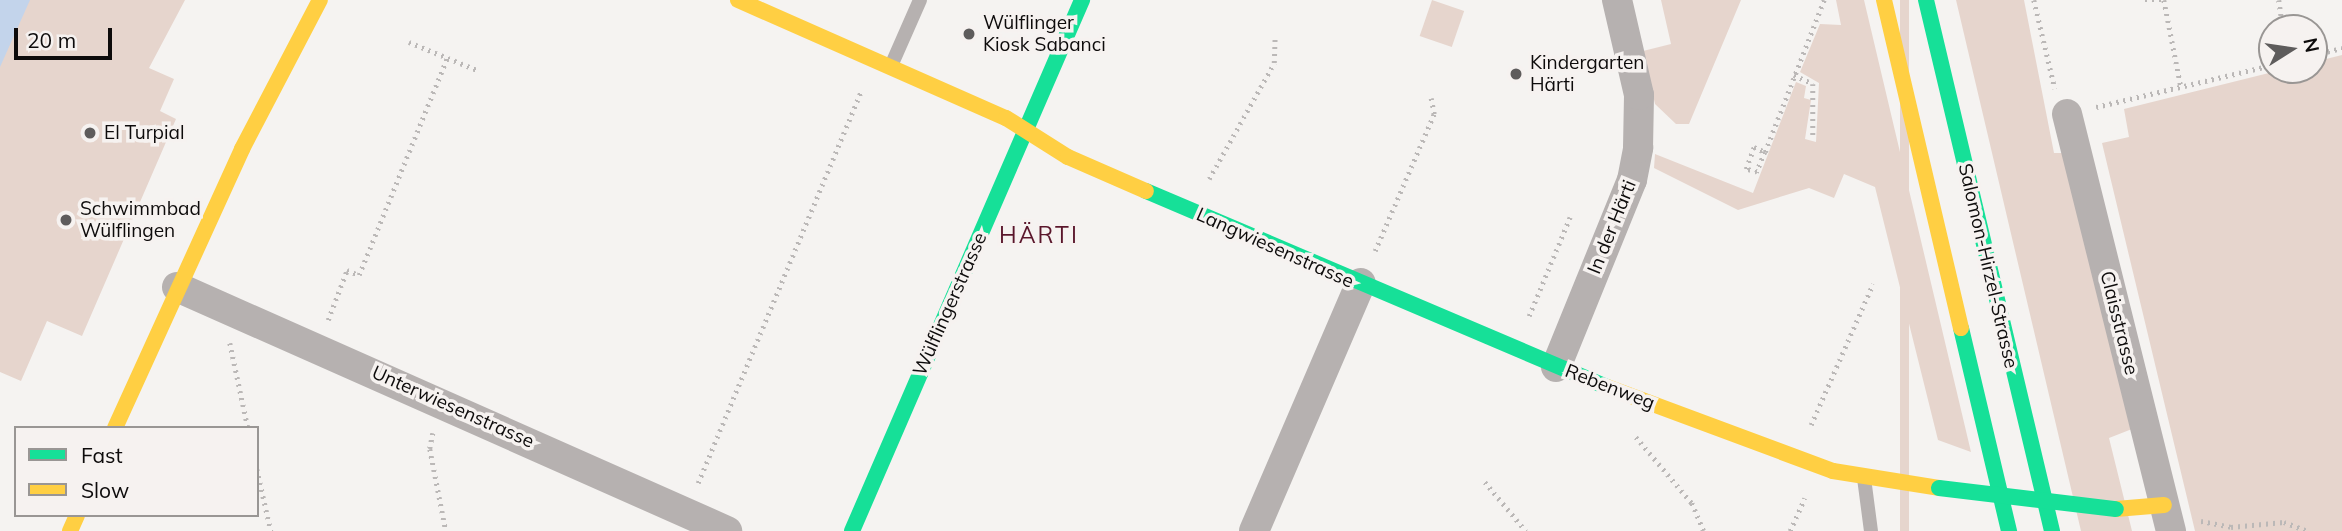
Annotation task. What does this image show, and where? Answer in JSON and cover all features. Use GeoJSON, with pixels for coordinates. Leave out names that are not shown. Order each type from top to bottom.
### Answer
{"type":"FeatureCollection","features":[{"type":"Feature","properties":{"kind":"street"},"geometry":{"type":"LineString","coordinates":[[116,426],[177,287],[320,0]]}},
{"type":"Feature","properties":{"kind":"street","name":"Langwiesenstrasse"},"geometry":{"type":"LineString","coordinates":[[737,0],[1025,130],[1068,157],[1361,284],[1254,531]]}},
{"type":"Feature","properties":{"kind":"street","name":"Wülflingerstrasse"},"geometry":{"type":"LineString","coordinates":[[852,531],[1082,0]]}},
{"type":"Feature","properties":{"kind":"street","name":"In der Härti"},"geometry":{"type":"LineString","coordinates":[[1556,367],[1632,180],[1638,148],[1639,95],[1617,0]]}},
{"type":"Feature","properties":{"kind":"street"},"geometry":{"type":"LineString","coordinates":[[1884,0],[2009,531]]}},
{"type":"Feature","properties":{"kind":"street","name":"Salomon-Hirzel-Strasse"},"geometry":{"type":"LineString","coordinates":[[1926,0],[2052,531]]}},
{"type":"Feature","properties":{"kind":"street","name":"Claisstrasse"},"geometry":{"type":"LineString","coordinates":[[2067,114],[2168,518]]}},
{"type":"Feature","properties":{"kind":"street","name":"Rebenweg"},"geometry":{"type":"LineString","coordinates":[[1361,284],[1556,367],[1797,457],[1863,477],[2168,518]]}},
{"type":"Feature","properties":{"kind":"street","name":"Unterwiesenstrasse"},"geometry":{"type":"LineString","coordinates":[[177,287],[443,402],[727,531]]}},
{"type":"Feature","properties":{"kind":"lane"},"geometry":{"type":"LineString","coordinates":[[890,69],[920,0]]}},
{"type":"Feature","properties":{"kind":"lane"},"geometry":{"type":"LineString","coordinates":[[1863,477],[1871,531]]}},
{"type":"Feature","properties":{"kind":"path"},"geometry":{"type":"LineString","coordinates":[[1765,152],[1754,147],[1746,169],[1757,173],[1824,0]]}},
{"type":"Feature","properties":{"kind":"path"},"geometry":{"type":"LineString","coordinates":[[2034,0],[2049,76]]}},
{"type":"Feature","properties":{"kind":"path"},"geometry":{"type":"LineString","coordinates":[[2146,0],[2164,0],[2181,87]]}},
{"type":"Feature","properties":{"kind":"path"},"geometry":{"type":"LineString","coordinates":[[1193,211],[1273,63],[1275,37]]}},
{"type":"Feature","properties":{"kind":"path"},"geometry":{"type":"LineString","coordinates":[[409,43],[477,71]]}},
{"type":"Feature","properties":{"kind":"path"},"geometry":{"type":"LineString","coordinates":[[317,348],[347,270],[359,275],[447,58]]}},
{"type":"Feature","properties":{"kind":"path"},"geometry":{"type":"LineString","coordinates":[[2121,102],[2258,68]]}},
{"type":"Feature","properties":{"kind":"path"},"geometry":{"type":"LineString","coordinates":[[1794,75],[1813,84],[1812,138]]}},
{"type":"Feature","properties":{"kind":"path"},"geometry":{"type":"LineString","coordinates":[[686,513],[863,85]]}},
{"type":"Feature","properties":{"kind":"path"},"geometry":{"type":"LineString","coordinates":[[1361,284],[1434,114],[1431,98]]}},
{"type":"Feature","properties":{"kind":"path"},"geometry":{"type":"LineString","coordinates":[[1515,349],[1570,218]]}},
{"type":"Feature","properties":{"kind":"path"},"geometry":{"type":"LineString","coordinates":[[1797,457],[1872,284]]}},
{"type":"Feature","properties":{"kind":"path"},"geometry":{"type":"LineString","coordinates":[[228,332],[248,426]]}},
{"type":"Feature","properties":{"kind":"path"},"geometry":{"type":"LineString","coordinates":[[443,402],[430,449],[446,531]]}},
{"type":"Feature","properties":{"kind":"path"},"geometry":{"type":"LineString","coordinates":[[1632,431],[1692,503],[1704,531]]}},
{"type":"Feature","properties":{"kind":"path"},"geometry":{"type":"LineString","coordinates":[[259,478],[271,531]]}},
{"type":"Feature","properties":{"kind":"path"},"geometry":{"type":"LineString","coordinates":[[1485,482],[1526,531]]}},
{"type":"Feature","properties":{"kind":"path"},"geometry":{"type":"LineString","coordinates":[[2168,518],[2231,527],[2284,522],[2307,531]]}},
{"type":"Feature","properties":{"kind":"shaded area","name":"Schwimmbad Wülflingen"},"geometry":{"type":"Polygon","coordinates":[[[0,0],[185,0],[149,68],[174,79],[160,111],[176,119],[82,336],[47,321],[21,381],[0,372],[0,0]]]}},
{"type":"Feature","properties":{"kind":"shaded area"},"geometry":{"type":"Polygon","coordinates":[[[1432,0],[1464,11],[1452,47],[1420,36],[1432,0]]]}},
{"type":"Feature","properties":{"kind":"shaded area"},"geometry":{"type":"Polygon","coordinates":[[[1661,0],[1741,0],[1689,124],[1676,124],[1655,104],[1643,51],[1671,44],[1661,0]]]}},
{"type":"Feature","properties":{"kind":"shaded area"},"geometry":{"type":"Polygon","coordinates":[[[1836,0],[1864,0],[1971,452],[1938,440],[1875,187],[1844,174],[1834,198],[1809,188],[1738,210],[1654,168],[1655,154],[1753,193],[1796,82],[1806,86],[1804,98],[1811,100],[1805,139],[1816,142],[1819,83],[1800,72],[1820,24],[1841,25],[1836,0]]]}},
{"type":"Feature","properties":{"kind":"shaded area"},"geometry":{"type":"Polygon","coordinates":[[[1900,0],[1909,0],[1909,531],[1900,531],[1900,0]]]}},
{"type":"Feature","properties":{"kind":"shaded area"},"geometry":{"type":"Polygon","coordinates":[[[1956,0],[2024,0],[2054,153],[2067,153],[2132,429],[2109,438],[2132,531],[2081,531],[1956,0]]]}},
{"type":"Feature","properties":{"kind":"shaded area"},"geometry":{"type":"Polygon","coordinates":[[[2342,55],[2342,531],[2195,531],[2102,143],[2129,137],[2124,109],[2258,76],[2258,84],[2328,84],[2328,58],[2342,55]]]}},
{"type":"Feature","properties":{"kind":"water"},"geometry":{"type":"Polygon","coordinates":[[[0,0],[30,0],[0,67],[0,0]]]}},
{"type":"Feature","properties":{"kind":"traffic: fast"},"geometry":{"type":"LineString","coordinates":[[852,531],[1082,0]]}},
{"type":"Feature","properties":{"kind":"traffic: fast"},"geometry":{"type":"LineString","coordinates":[[1926,0],[2052,531]]}},
{"type":"Feature","properties":{"kind":"traffic: fast"},"geometry":{"type":"LineString","coordinates":[[1146,191],[1607,387]]}},
{"type":"Feature","properties":{"kind":"traffic: fast"},"geometry":{"type":"LineString","coordinates":[[1961,328],[2009,531]]}},
{"type":"Feature","properties":{"kind":"traffic: fast"},"geometry":{"type":"LineString","coordinates":[[1939,488],[2116,509]]}},
{"type":"Feature","properties":{"kind":"traffic: slow"},"geometry":{"type":"LineString","coordinates":[[116,426],[242,149],[320,0]]}},
{"type":"Feature","properties":{"kind":"traffic: slow"},"geometry":{"type":"LineString","coordinates":[[738,0],[1006,118],[1068,157],[1146,191]]}},
{"type":"Feature","properties":{"kind":"traffic: slow"},"geometry":{"type":"LineString","coordinates":[[1884,0],[1961,328]]}},
{"type":"Feature","properties":{"kind":"traffic: slow"},"geometry":{"type":"LineString","coordinates":[[1607,387],[1833,471],[1939,488]]}},
{"type":"Feature","properties":{"kind":"traffic: slow"},"geometry":{"type":"LineString","coordinates":[[2116,509],[2164,505]]}},
{"type":"Feature","properties":{"kind":"traffic: slow"},"geometry":{"type":"LineString","coordinates":[[70,531],[76,517]]}},
{"type":"Feature","properties":{"kind":"place","name":"Wülflinger Kiosk Sabanci"},"geometry":{"type":"Point","coordinates":[969,34]}},
{"type":"Feature","properties":{"kind":"place","name":"Kindergarten Härti"},"geometry":{"type":"Point","coordinates":[1516,74]}},
{"type":"Feature","properties":{"kind":"place","name":"El Turpial"},"geometry":{"type":"Point","coordinates":[90,133]}},
{"type":"Feature","properties":{"kind":"place","name":"Schwimmbad Wülflingen"},"geometry":{"type":"Point","coordinates":[66,220]}},
{"type":"Feature","properties":{"kind":"district","name":"HÄRTI"},"geometry":{"type":"Point","coordinates":[1039,235]}}]}
